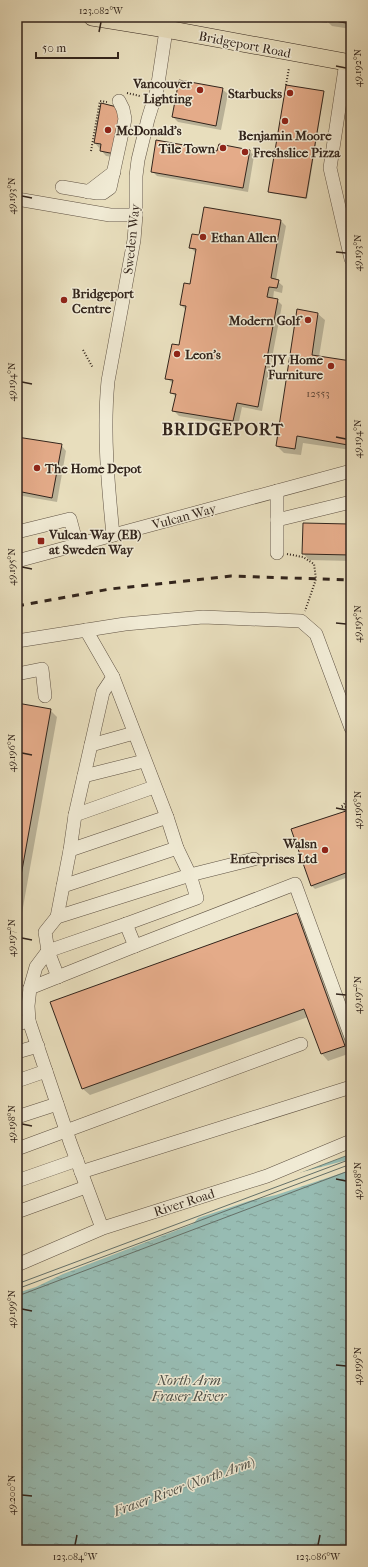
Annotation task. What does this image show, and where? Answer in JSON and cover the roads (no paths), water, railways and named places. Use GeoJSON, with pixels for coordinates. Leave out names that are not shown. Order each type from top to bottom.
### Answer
{"type":"FeatureCollection","features":[{"type":"Feature","properties":{"kind":"main road","name":"Bridgeport Road"},"geometry":{"type":"LineString","coordinates":[[92,17],[167,23],[349,63]]}},
{"type":"Feature","properties":{"kind":"street","name":"Sweden Way"},"geometry":{"type":"LineString","coordinates":[[113,535],[106,441],[106,403],[108,381],[134,240],[138,160],[158,84],[167,23]]}},
{"type":"Feature","properties":{"kind":"street"},"geometry":{"type":"LineString","coordinates":[[349,63],[330,168],[351,259]]}},
{"type":"Feature","properties":{"kind":"street"},"geometry":{"type":"LineString","coordinates":[[62,187],[97,193],[107,191],[112,185],[125,119],[123,109],[119,101]]}},
{"type":"Feature","properties":{"kind":"street"},"geometry":{"type":"LineString","coordinates":[[17,199],[110,215],[136,215]]}},
{"type":"Feature","properties":{"kind":"street","name":"Vulcan Way"},"geometry":{"type":"LineString","coordinates":[[17,561],[351,471]]}},
{"type":"Feature","properties":{"kind":"street"},"geometry":{"type":"LineString","coordinates":[[277,491],[277,553]]}},
{"type":"Feature","properties":{"kind":"street"},"geometry":{"type":"LineString","coordinates":[[277,520],[351,502]]}},
{"type":"Feature","properties":{"kind":"street"},"geometry":{"type":"LineString","coordinates":[[17,532],[70,519],[77,545]]}},
{"type":"Feature","properties":{"kind":"street"},"geometry":{"type":"LineString","coordinates":[[17,641],[125,624],[203,617],[301,621],[316,634],[351,728]]}},
{"type":"Feature","properties":{"kind":"street"},"geometry":{"type":"LineString","coordinates":[[86,630],[113,677],[144,761],[167,817],[177,848],[190,875],[204,920]]}},
{"type":"Feature","properties":{"kind":"street"},"geometry":{"type":"LineString","coordinates":[[17,674],[42,669],[45,696]]}},
{"type":"Feature","properties":{"kind":"street"},"geometry":{"type":"LineString","coordinates":[[58,977],[48,951],[44,932],[56,917],[70,850],[75,815],[103,692],[113,677]]}},
{"type":"Feature","properties":{"kind":"street"},"geometry":{"type":"LineString","coordinates":[[91,745],[134,733]]}},
{"type":"Feature","properties":{"kind":"street"},"geometry":{"type":"LineString","coordinates":[[84,776],[144,761]]}},
{"type":"Feature","properties":{"kind":"street"},"geometry":{"type":"LineString","coordinates":[[75,815],[154,786]]}},
{"type":"Feature","properties":{"kind":"street"},"geometry":{"type":"LineString","coordinates":[[70,850],[167,817]]}},
{"type":"Feature","properties":{"kind":"street"},"geometry":{"type":"LineString","coordinates":[[63,886],[177,848]]}},
{"type":"Feature","properties":{"kind":"street"},"geometry":{"type":"LineString","coordinates":[[56,917],[190,875],[254,859]]}},
{"type":"Feature","properties":{"kind":"street"},"geometry":{"type":"LineString","coordinates":[[30,988],[295,884],[351,1037]]}},
{"type":"Feature","properties":{"kind":"street"},"geometry":{"type":"LineString","coordinates":[[102,1228],[86,1187],[38,1046],[23,1023],[36,967],[48,951],[197,898]]}},
{"type":"Feature","properties":{"kind":"street"},"geometry":{"type":"LineString","coordinates":[[126,924],[135,946]]}},
{"type":"Feature","properties":{"kind":"street"},"geometry":{"type":"LineString","coordinates":[[17,1149],[301,1044]]}},
{"type":"Feature","properties":{"kind":"street"},"geometry":{"type":"LineString","coordinates":[[17,1052],[38,1046]]}},
{"type":"Feature","properties":{"kind":"street"},"geometry":{"type":"LineString","coordinates":[[17,1081],[46,1072]]}},
{"type":"Feature","properties":{"kind":"street"},"geometry":{"type":"LineString","coordinates":[[17,1181],[79,1166],[351,1087]]}},
{"type":"Feature","properties":{"kind":"street"},"geometry":{"type":"LineString","coordinates":[[17,1117],[57,1104]]}},
{"type":"Feature","properties":{"kind":"street","name":"River Road"},"geometry":{"type":"LineString","coordinates":[[17,1265],[102,1228],[267,1176],[351,1141]]}},
{"type":"Feature","properties":{"kind":"street"},"geometry":{"type":"LineString","coordinates":[[17,1212],[86,1187]]}},
{"type":"Feature","properties":{"kind":"water","name":"North Arm Fraser River"},"geometry":{"type":"Polygon","coordinates":[[[351,1154],[351,1550],[17,1550],[17,1281],[351,1154]]]}},
{"type":"Feature","properties":{"kind":"railway"},"geometry":{"type":"LineString","coordinates":[[17,606],[110,589],[231,576],[351,580]]}},
{"type":"Feature","properties":{"kind":"place","name":"Vancouver Lighting"},"geometry":{"type":"Point","coordinates":[200,90]}},
{"type":"Feature","properties":{"kind":"place","name":"Starbucks"},"geometry":{"type":"Point","coordinates":[290,93]}},
{"type":"Feature","properties":{"kind":"place","name":"Benjamin Moore"},"geometry":{"type":"Point","coordinates":[285,121]}},
{"type":"Feature","properties":{"kind":"place","name":"McDonald's"},"geometry":{"type":"Point","coordinates":[108,130]}},
{"type":"Feature","properties":{"kind":"place","name":"Tile Town"},"geometry":{"type":"Point","coordinates":[223,148]}},
{"type":"Feature","properties":{"kind":"place","name":"Freshslice Pizza"},"geometry":{"type":"Point","coordinates":[245,152]}},
{"type":"Feature","properties":{"kind":"place","name":"Ethan Allen"},"geometry":{"type":"Point","coordinates":[203,237]}},
{"type":"Feature","properties":{"kind":"place","name":"Bridgeport Centre"},"geometry":{"type":"Point","coordinates":[64,300]}},
{"type":"Feature","properties":{"kind":"place","name":"Modern Golf"},"geometry":{"type":"Point","coordinates":[308,320]}},
{"type":"Feature","properties":{"kind":"place","name":"Leon's"},"geometry":{"type":"Point","coordinates":[177,354]}},
{"type":"Feature","properties":{"kind":"place","name":"TJY Home Furniture"},"geometry":{"type":"Point","coordinates":[331,366]}},
{"type":"Feature","properties":{"kind":"place","name":"The Home Depot"},"geometry":{"type":"Point","coordinates":[37,468]}},
{"type":"Feature","properties":{"kind":"place","name":"Vulcan Way (EB) at Sweden Way"},"geometry":{"type":"Point","coordinates":[41,541]}},
{"type":"Feature","properties":{"kind":"place","name":"Walsn Enterprises Ltd"},"geometry":{"type":"Point","coordinates":[325,850]}},
{"type":"Feature","properties":{"kind":"district","name":"BRIDGEPORT"},"geometry":{"type":"Point","coordinates":[223,429]}},
{"type":"Feature","properties":{"kind":"water label","name":"Fraser River (North Arm)"},"geometry":{"type":"Point","coordinates":[184,1486]}}]}
